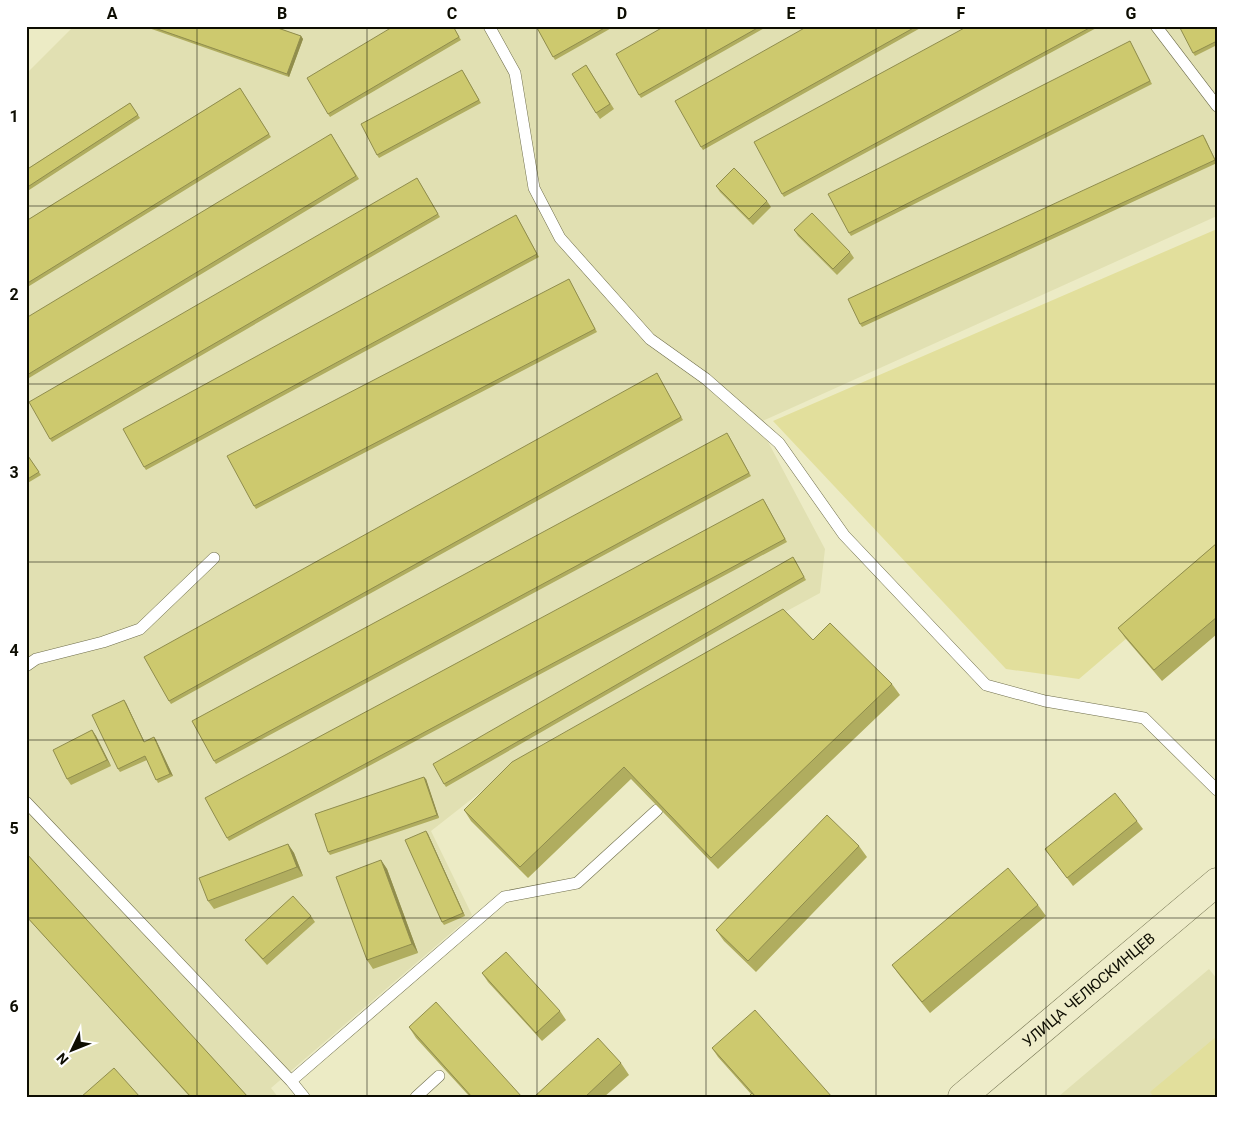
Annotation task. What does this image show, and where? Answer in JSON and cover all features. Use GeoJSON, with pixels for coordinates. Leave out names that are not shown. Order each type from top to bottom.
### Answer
{"type":"FeatureCollection","features":[{"type":"Feature","properties":{"kind":"street","name":"УЛИЦА ЧЕЛЮСКИНЦЕВ"},"geometry":{"type":"LineString","coordinates":[[962,1097],[1217,882]]}},
{"type":"Feature","properties":{"kind":"lane"},"geometry":{"type":"LineString","coordinates":[[489,26],[515,73],[534,188],[560,238],[650,339],[706,380],[779,443],[844,535],[986,684],[1045,701],[1144,718],[1217,790]]}},
{"type":"Feature","properties":{"kind":"lane"},"geometry":{"type":"LineString","coordinates":[[1156,26],[1217,106]]}},
{"type":"Feature","properties":{"kind":"lane"},"geometry":{"type":"LineString","coordinates":[[26,666],[36,659],[102,642],[140,629],[214,558]]}},
{"type":"Feature","properties":{"kind":"lane"},"geometry":{"type":"LineString","coordinates":[[26,802],[291,1081],[304,1097]]}},
{"type":"Feature","properties":{"kind":"lane"},"geometry":{"type":"LineString","coordinates":[[291,1081],[504,897],[577,883],[657,810]]}},
{"type":"Feature","properties":{"kind":"lane"},"geometry":{"type":"LineString","coordinates":[[416,1097],[439,1076]]}},
{"type":"Feature","properties":{"kind":"shaded area"},"geometry":{"type":"Polygon","coordinates":[[[74,26],[1217,26],[1217,216],[758,423],[825,549],[820,593],[542,744],[431,831],[472,915],[271,1088],[278,1097],[26,1097],[26,74],[74,26]]]}},
{"type":"Feature","properties":{"kind":"shaded area"},"geometry":{"type":"Polygon","coordinates":[[[1217,229],[1217,561],[1079,679],[1006,669],[773,421],[1217,229]]]}},
{"type":"Feature","properties":{"kind":"shaded area"},"geometry":{"type":"Polygon","coordinates":[[[1209,969],[1217,979],[1217,1097],[1058,1097],[1209,969]]]}},
{"type":"Feature","properties":{"kind":"shaded area"},"geometry":{"type":"Polygon","coordinates":[[[1217,1036],[1217,1097],[1154,1097],[1150,1092],[1217,1036]]]}},
{"type":"Feature","properties":{"kind":"building"},"geometry":{"type":"Polygon","coordinates":[[[149,26],[272,26],[301,36],[287,74],[149,26]]]}},
{"type":"Feature","properties":{"kind":"building"},"geometry":{"type":"Polygon","coordinates":[[[394,26],[453,26],[459,37],[328,114],[307,78],[394,26]]]}},
{"type":"Feature","properties":{"kind":"building"},"geometry":{"type":"Polygon","coordinates":[[[536,26],[608,26],[553,57],[536,26]]]}},
{"type":"Feature","properties":{"kind":"building"},"geometry":{"type":"Polygon","coordinates":[[[665,26],[761,26],[639,95],[616,54],[665,26]]]}},
{"type":"Feature","properties":{"kind":"building"},"geometry":{"type":"Polygon","coordinates":[[[808,26],[917,26],[701,147],[675,101],[808,26]]]}},
{"type":"Feature","properties":{"kind":"building"},"geometry":{"type":"Polygon","coordinates":[[[968,26],[1093,26],[782,194],[754,142],[968,26]]]}},
{"type":"Feature","properties":{"kind":"building"},"geometry":{"type":"Polygon","coordinates":[[[1179,26],[1217,26],[1217,41],[1193,53],[1179,26]]]}},
{"type":"Feature","properties":{"kind":"building"},"geometry":{"type":"Polygon","coordinates":[[[1130,41],[1150,81],[849,233],[828,194],[1130,41]]]}},
{"type":"Feature","properties":{"kind":"building"},"geometry":{"type":"Polygon","coordinates":[[[586,65],[610,104],[596,113],[572,74],[586,65]]]}},
{"type":"Feature","properties":{"kind":"building"},"geometry":{"type":"Polygon","coordinates":[[[462,70],[479,100],[377,155],[361,124],[462,70]]]}},
{"type":"Feature","properties":{"kind":"building"},"geometry":{"type":"Polygon","coordinates":[[[240,88],[269,134],[26,284],[26,221],[240,88]]]}},
{"type":"Feature","properties":{"kind":"building"},"geometry":{"type":"Polygon","coordinates":[[[130,103],[138,115],[26,188],[26,170],[130,103]]]}},
{"type":"Feature","properties":{"kind":"building"},"geometry":{"type":"Polygon","coordinates":[[[331,134],[356,176],[27,375],[26,318],[331,134]]]}},
{"type":"Feature","properties":{"kind":"building"},"geometry":{"type":"Polygon","coordinates":[[[1203,135],[1215,160],[860,324],[848,299],[1203,135]]]}},
{"type":"Feature","properties":{"kind":"building"},"geometry":{"type":"Polygon","coordinates":[[[734,168],[767,201],[749,219],[716,186],[734,168]]]}},
{"type":"Feature","properties":{"kind":"building"},"geometry":{"type":"Polygon","coordinates":[[[417,178],[438,214],[50,439],[29,402],[417,178]]]}},
{"type":"Feature","properties":{"kind":"building"},"geometry":{"type":"Polygon","coordinates":[[[812,213],[850,252],[833,269],[794,230],[812,213]]]}},
{"type":"Feature","properties":{"kind":"building"},"geometry":{"type":"Polygon","coordinates":[[[516,215],[537,254],[144,467],[123,429],[516,215]]]}},
{"type":"Feature","properties":{"kind":"building"},"geometry":{"type":"Polygon","coordinates":[[[569,279],[595,329],[254,506],[227,456],[569,279]]]}},
{"type":"Feature","properties":{"kind":"building"},"geometry":{"type":"Polygon","coordinates":[[[657,373],[681,417],[169,701],[144,657],[657,373]]]}},
{"type":"Feature","properties":{"kind":"building"},"geometry":{"type":"Polygon","coordinates":[[[727,433],[749,473],[214,761],[192,721],[727,433]]]}},
{"type":"Feature","properties":{"kind":"building"},"geometry":{"type":"Polygon","coordinates":[[[26,453],[39,472],[26,480],[26,453]]]}},
{"type":"Feature","properties":{"kind":"building"},"geometry":{"type":"Polygon","coordinates":[[[763,499],[785,539],[227,838],[205,798],[763,499]]]}},
{"type":"Feature","properties":{"kind":"building"},"geometry":{"type":"Polygon","coordinates":[[[1217,543],[1217,617],[1154,670],[1118,628],[1217,543]]]}},
{"type":"Feature","properties":{"kind":"building"},"geometry":{"type":"Polygon","coordinates":[[[793,557],[804,577],[444,784],[433,764],[793,557]]]}},
{"type":"Feature","properties":{"kind":"building"},"geometry":{"type":"Polygon","coordinates":[[[783,609],[813,640],[830,623],[892,684],[711,858],[624,767],[520,867],[464,810],[512,762],[783,609]]]}},
{"type":"Feature","properties":{"kind":"building"},"geometry":{"type":"Polygon","coordinates":[[[124,700],[144,742],[154,737],[170,774],[156,780],[145,756],[118,769],[92,715],[124,700]]]}},
{"type":"Feature","properties":{"kind":"building"},"geometry":{"type":"Polygon","coordinates":[[[92,730],[107,760],[67,779],[53,750],[92,730]]]}},
{"type":"Feature","properties":{"kind":"building"},"geometry":{"type":"Polygon","coordinates":[[[424,777],[437,815],[328,852],[315,814],[424,777]]]}},
{"type":"Feature","properties":{"kind":"building"},"geometry":{"type":"Polygon","coordinates":[[[1115,793],[1137,821],[1067,878],[1045,849],[1115,793]]]}},
{"type":"Feature","properties":{"kind":"building"},"geometry":{"type":"Polygon","coordinates":[[[827,815],[859,846],[748,961],[716,930],[827,815]]]}},
{"type":"Feature","properties":{"kind":"building"},"geometry":{"type":"Polygon","coordinates":[[[426,831],[463,913],[442,922],[405,840],[426,831]]]}},
{"type":"Feature","properties":{"kind":"building"},"geometry":{"type":"Polygon","coordinates":[[[288,844],[297,867],[208,901],[199,878],[288,844]]]}},
{"type":"Feature","properties":{"kind":"building"},"geometry":{"type":"Polygon","coordinates":[[[26,853],[248,1097],[191,1097],[26,916],[26,853]]]}},
{"type":"Feature","properties":{"kind":"building"},"geometry":{"type":"Polygon","coordinates":[[[381,860],[412,944],[367,960],[336,877],[381,860]]]}},
{"type":"Feature","properties":{"kind":"building"},"geometry":{"type":"Polygon","coordinates":[[[1008,868],[1038,905],[922,1002],[892,965],[1008,868]]]}},
{"type":"Feature","properties":{"kind":"building"},"geometry":{"type":"Polygon","coordinates":[[[293,896],[311,916],[263,959],[245,940],[293,896]]]}},
{"type":"Feature","properties":{"kind":"building"},"geometry":{"type":"Polygon","coordinates":[[[506,952],[560,1011],[536,1033],[482,973],[506,952]]]}},
{"type":"Feature","properties":{"kind":"building"},"geometry":{"type":"Polygon","coordinates":[[[436,1002],[522,1097],[472,1097],[409,1027],[436,1002]]]}},
{"type":"Feature","properties":{"kind":"building"},"geometry":{"type":"Polygon","coordinates":[[[755,1010],[832,1097],[756,1097],[712,1048],[755,1010]]]}},
{"type":"Feature","properties":{"kind":"building"},"geometry":{"type":"Polygon","coordinates":[[[598,1038],[621,1063],[585,1097],[534,1097],[598,1038]]]}},
{"type":"Feature","properties":{"kind":"building"},"geometry":{"type":"Polygon","coordinates":[[[114,1068],[140,1097],[81,1097],[114,1068]]]}},
{"type":"Feature","properties":{"kind":"building"},"geometry":{"type":"Polygon","coordinates":[[[752,1093],[756,1097],[748,1097],[752,1093]]]}}]}
